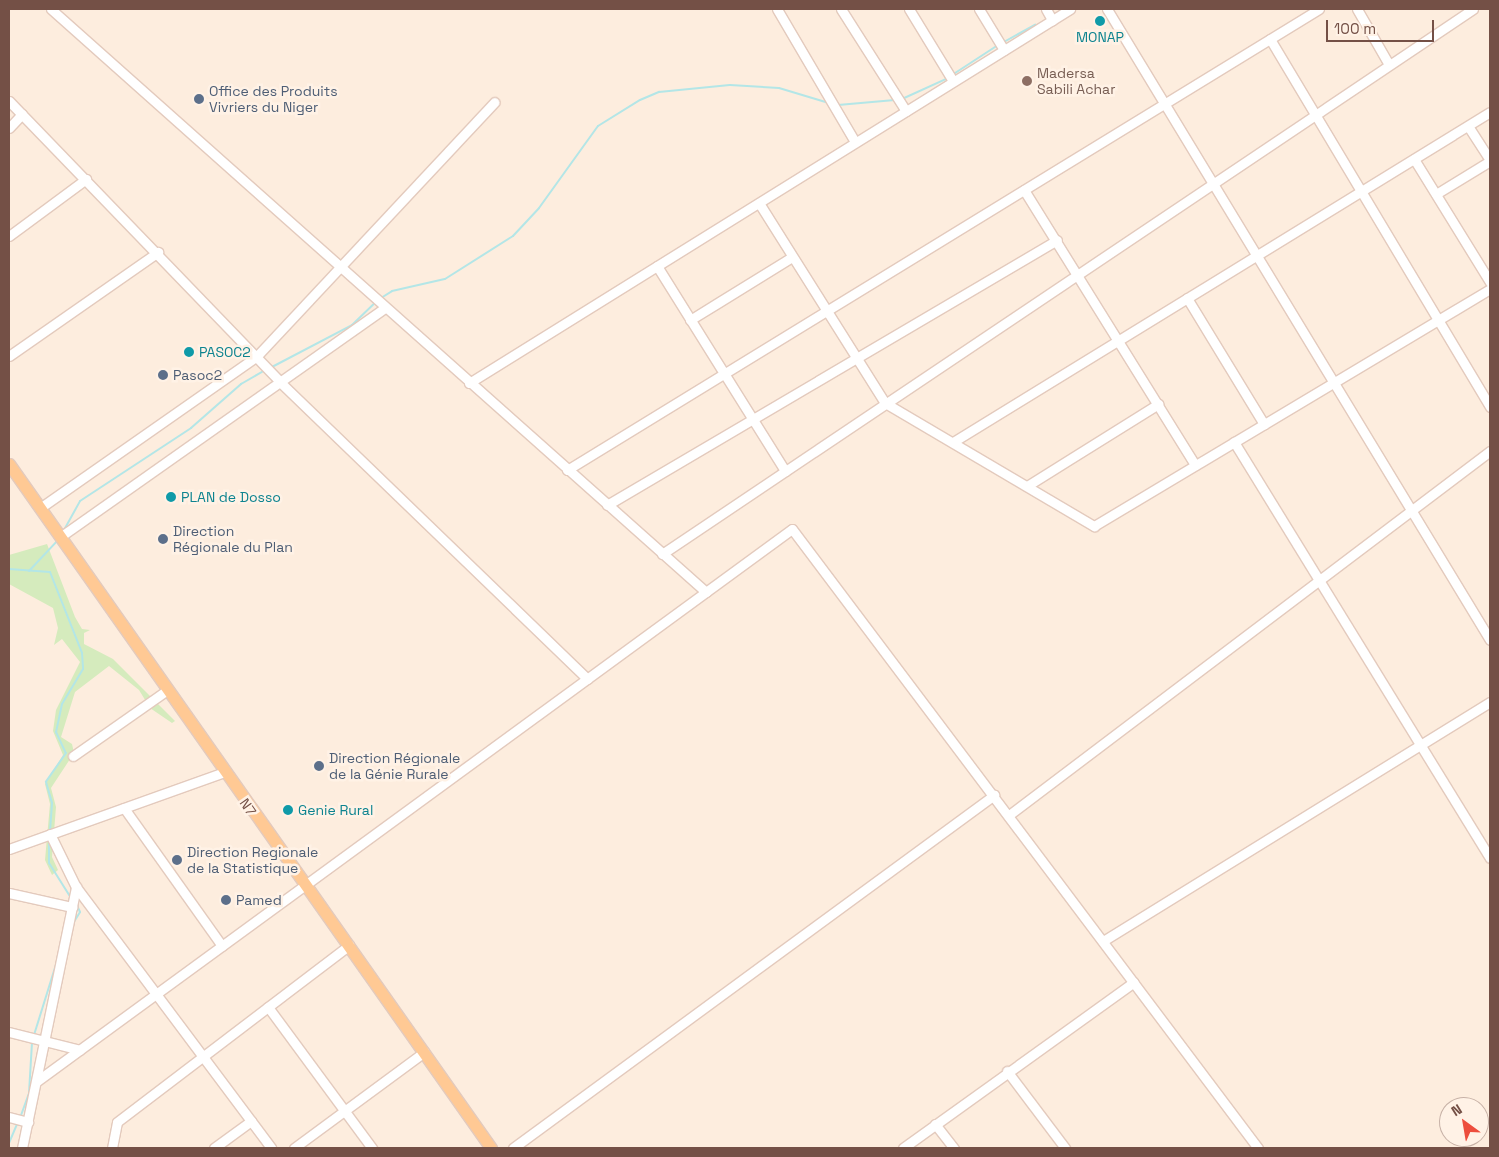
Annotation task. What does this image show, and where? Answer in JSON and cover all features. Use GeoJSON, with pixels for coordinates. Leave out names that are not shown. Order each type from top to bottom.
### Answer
{"type":"FeatureCollection","features":[{"type":"Feature","properties":{"kind":"main road","name":"N7"},"geometry":{"type":"LineString","coordinates":[[9,464],[166,692],[303,884],[350,945],[491,1148]]}},
{"type":"Feature","properties":{"kind":"street"},"geometry":{"type":"LineString","coordinates":[[51,9],[706,592]]}},
{"type":"Feature","properties":{"kind":"street"},"geometry":{"type":"LineString","coordinates":[[777,9],[855,142]]}},
{"type":"Feature","properties":{"kind":"street"},"geometry":{"type":"LineString","coordinates":[[841,9],[906,111]]}},
{"type":"Feature","properties":{"kind":"street"},"geometry":{"type":"LineString","coordinates":[[909,9],[953,81]]}},
{"type":"Feature","properties":{"kind":"street"},"geometry":{"type":"LineString","coordinates":[[979,9],[1004,50]]}},
{"type":"Feature","properties":{"kind":"street"},"geometry":{"type":"LineString","coordinates":[[1046,9],[1052,20]]}},
{"type":"Feature","properties":{"kind":"street"},"geometry":{"type":"LineString","coordinates":[[469,383],[1070,9]]}},
{"type":"Feature","properties":{"kind":"street"},"geometry":{"type":"LineString","coordinates":[[1108,9],[1490,640]]}},
{"type":"Feature","properties":{"kind":"street"},"geometry":{"type":"LineString","coordinates":[[567,470],[1319,9]]}},
{"type":"Feature","properties":{"kind":"street"},"geometry":{"type":"LineString","coordinates":[[1357,9],[1388,63]]}},
{"type":"Feature","properties":{"kind":"street"},"geometry":{"type":"LineString","coordinates":[[662,554],[1314,112],[1473,9]]}},
{"type":"Feature","properties":{"kind":"street"},"geometry":{"type":"LineString","coordinates":[[1270,39],[1490,407]]}},
{"type":"Feature","properties":{"kind":"street"},"geometry":{"type":"LineString","coordinates":[[9,101],[158,252],[280,383],[586,679]]}},
{"type":"Feature","properties":{"kind":"street"},"geometry":{"type":"LineString","coordinates":[[40,508],[256,356],[341,269],[495,102]]}},
{"type":"Feature","properties":{"kind":"street"},"geometry":{"type":"LineString","coordinates":[[952,442],[1490,112]]}},
{"type":"Feature","properties":{"kind":"street"},"geometry":{"type":"LineString","coordinates":[[9,128],[22,114]]}},
{"type":"Feature","properties":{"kind":"street"},"geometry":{"type":"LineString","coordinates":[[1436,194],[1490,160],[1468,126]]}},
{"type":"Feature","properties":{"kind":"street"},"geometry":{"type":"LineString","coordinates":[[1414,159],[1490,282]]}},
{"type":"Feature","properties":{"kind":"street"},"geometry":{"type":"LineString","coordinates":[[9,236],[86,179]]}},
{"type":"Feature","properties":{"kind":"street"},"geometry":{"type":"LineString","coordinates":[[1024,190],[1077,272],[1195,465]]}},
{"type":"Feature","properties":{"kind":"street"},"geometry":{"type":"LineString","coordinates":[[759,202],[885,402],[1094,526],[1490,289]]}},
{"type":"Feature","properties":{"kind":"street"},"geometry":{"type":"LineString","coordinates":[[607,505],[1057,240]]}},
{"type":"Feature","properties":{"kind":"street"},"geometry":{"type":"LineString","coordinates":[[9,356],[158,252]]}},
{"type":"Feature","properties":{"kind":"street"},"geometry":{"type":"LineString","coordinates":[[690,320],[792,257]]}},
{"type":"Feature","properties":{"kind":"street"},"geometry":{"type":"LineString","coordinates":[[657,266],[785,471]]}},
{"type":"Feature","properties":{"kind":"street"},"geometry":{"type":"LineString","coordinates":[[1187,298],[1264,424]]}},
{"type":"Feature","properties":{"kind":"street"},"geometry":{"type":"LineString","coordinates":[[60,538],[385,308]]}},
{"type":"Feature","properties":{"kind":"street"},"geometry":{"type":"LineString","coordinates":[[1027,486],[1158,404]]}},
{"type":"Feature","properties":{"kind":"street"},"geometry":{"type":"LineString","coordinates":[[1234,442],[1490,858]]}},
{"type":"Feature","properties":{"kind":"street"},"geometry":{"type":"LineString","coordinates":[[1009,815],[1490,451]]}},
{"type":"Feature","properties":{"kind":"street"},"geometry":{"type":"LineString","coordinates":[[38,1081],[303,884],[792,529],[1258,1148]]}},
{"type":"Feature","properties":{"kind":"street"},"geometry":{"type":"LineString","coordinates":[[73,756],[166,692]]}},
{"type":"Feature","properties":{"kind":"street"},"geometry":{"type":"LineString","coordinates":[[1103,941],[1490,702]]}},
{"type":"Feature","properties":{"kind":"street"},"geometry":{"type":"LineString","coordinates":[[9,849],[224,772]]}},
{"type":"Feature","properties":{"kind":"street"},"geometry":{"type":"LineString","coordinates":[[513,1148],[994,795]]}},
{"type":"Feature","properties":{"kind":"street"},"geometry":{"type":"LineString","coordinates":[[124,808],[222,946]]}},
{"type":"Feature","properties":{"kind":"street"},"geometry":{"type":"LineString","coordinates":[[50,834],[76,887],[271,1148]]}},
{"type":"Feature","properties":{"kind":"street"},"geometry":{"type":"LineString","coordinates":[[22,1148],[38,1081],[76,887]]}},
{"type":"Feature","properties":{"kind":"street"},"geometry":{"type":"LineString","coordinates":[[9,892],[72,907]]}},
{"type":"Feature","properties":{"kind":"street"},"geometry":{"type":"LineString","coordinates":[[112,1148],[117,1122],[350,945]]}},
{"type":"Feature","properties":{"kind":"street"},"geometry":{"type":"LineString","coordinates":[[903,1148],[1007,1071],[1134,982]]}},
{"type":"Feature","properties":{"kind":"street"},"geometry":{"type":"LineString","coordinates":[[268,1007],[372,1148]]}},
{"type":"Feature","properties":{"kind":"street"},"geometry":{"type":"LineString","coordinates":[[9,1032],[80,1050]]}},
{"type":"Feature","properties":{"kind":"street"},"geometry":{"type":"LineString","coordinates":[[294,1148],[424,1052]]}},
{"type":"Feature","properties":{"kind":"street"},"geometry":{"type":"LineString","coordinates":[[1007,1071],[1065,1148]]}},
{"type":"Feature","properties":{"kind":"street"},"geometry":{"type":"LineString","coordinates":[[9,1117],[28,1122]]}},
{"type":"Feature","properties":{"kind":"street"},"geometry":{"type":"LineString","coordinates":[[214,1148],[251,1121]]}},
{"type":"Feature","properties":{"kind":"street"},"geometry":{"type":"LineString","coordinates":[[935,1124],[954,1148]]}},
{"type":"Feature","properties":{"kind":"green space"},"geometry":{"type":"Polygon","coordinates":[[[47,544],[75,617],[82,629],[90,630],[84,633],[84,644],[113,659],[175,721],[172,723],[150,708],[139,690],[109,666],[75,692],[61,737],[72,744],[74,753],[51,788],[56,807],[52,857],[58,870],[52,875],[45,860],[50,804],[45,784],[63,755],[53,731],[56,710],[80,662],[62,639],[54,645],[58,628],[53,608],[9,584],[9,555],[47,544]]]}},
{"type":"Feature","properties":{"kind":"waterway"},"geometry":{"type":"LineString","coordinates":[[1002,43],[1035,25]]}},
{"type":"Feature","properties":{"kind":"waterway"},"geometry":{"type":"LineString","coordinates":[[952,75],[998,45]]}},
{"type":"Feature","properties":{"kind":"waterway"},"geometry":{"type":"LineString","coordinates":[[902,99],[948,78]]}},
{"type":"Feature","properties":{"kind":"waterway"},"geometry":{"type":"LineString","coordinates":[[381,298],[392,291],[445,279],[513,236],[539,208],[598,126],[640,100],[659,92],[730,85],[779,88],[829,103]]}},
{"type":"Feature","properties":{"kind":"waterway"},"geometry":{"type":"LineString","coordinates":[[838,105],[895,100]]}},
{"type":"Feature","properties":{"kind":"waterway"},"geometry":{"type":"LineString","coordinates":[[270,368],[352,325],[375,303]]}},
{"type":"Feature","properties":{"kind":"waterway"},"geometry":{"type":"LineString","coordinates":[[64,530],[80,501],[191,428],[241,384],[265,370]]}},
{"type":"Feature","properties":{"kind":"waterway"},"geometry":{"type":"LineString","coordinates":[[29,571],[58,540]]}},
{"type":"Feature","properties":{"kind":"waterway"},"geometry":{"type":"LineString","coordinates":[[9,569],[50,572],[82,653],[83,669],[62,704],[56,732],[66,753],[46,782],[52,803],[50,830]]}},
{"type":"Feature","properties":{"kind":"waterway"},"geometry":{"type":"LineString","coordinates":[[49,840],[49,863],[71,898]]}},
{"type":"Feature","properties":{"kind":"waterway"},"geometry":{"type":"LineString","coordinates":[[72,925],[80,912],[76,903]]}},
{"type":"Feature","properties":{"kind":"waterway"},"geometry":{"type":"LineString","coordinates":[[34,1035],[57,961]]}},
{"type":"Feature","properties":{"kind":"waterway"},"geometry":{"type":"LineString","coordinates":[[20,1118],[29,1093],[32,1042]]}},
{"type":"Feature","properties":{"kind":"waterway"},"geometry":{"type":"LineString","coordinates":[[9,1143],[18,1122]]}},
{"type":"Feature","properties":{"kind":"place","name":"MONAP"},"geometry":{"type":"Point","coordinates":[1100,21]}},
{"type":"Feature","properties":{"kind":"place","name":"Madersa Sabili Achar"},"geometry":{"type":"Point","coordinates":[1027,81]}},
{"type":"Feature","properties":{"kind":"place","name":"Office des Produits Vivriers du Niger"},"geometry":{"type":"Point","coordinates":[199,99]}},
{"type":"Feature","properties":{"kind":"place","name":"PASOC2"},"geometry":{"type":"Point","coordinates":[189,352]}},
{"type":"Feature","properties":{"kind":"place","name":"Pasoc2"},"geometry":{"type":"Point","coordinates":[163,375]}},
{"type":"Feature","properties":{"kind":"place","name":"PLAN de Dosso"},"geometry":{"type":"Point","coordinates":[171,497]}},
{"type":"Feature","properties":{"kind":"place","name":"Direction Régionale du Plan"},"geometry":{"type":"Point","coordinates":[163,539]}},
{"type":"Feature","properties":{"kind":"place","name":"Direction Régionale de la Génie Rurale"},"geometry":{"type":"Point","coordinates":[319,766]}},
{"type":"Feature","properties":{"kind":"place","name":"Genie Rural"},"geometry":{"type":"Point","coordinates":[288,810]}},
{"type":"Feature","properties":{"kind":"place","name":"Direction Regionale de la Statistique"},"geometry":{"type":"Point","coordinates":[177,860]}},
{"type":"Feature","properties":{"kind":"place","name":"Pamed"},"geometry":{"type":"Point","coordinates":[226,900]}}]}
